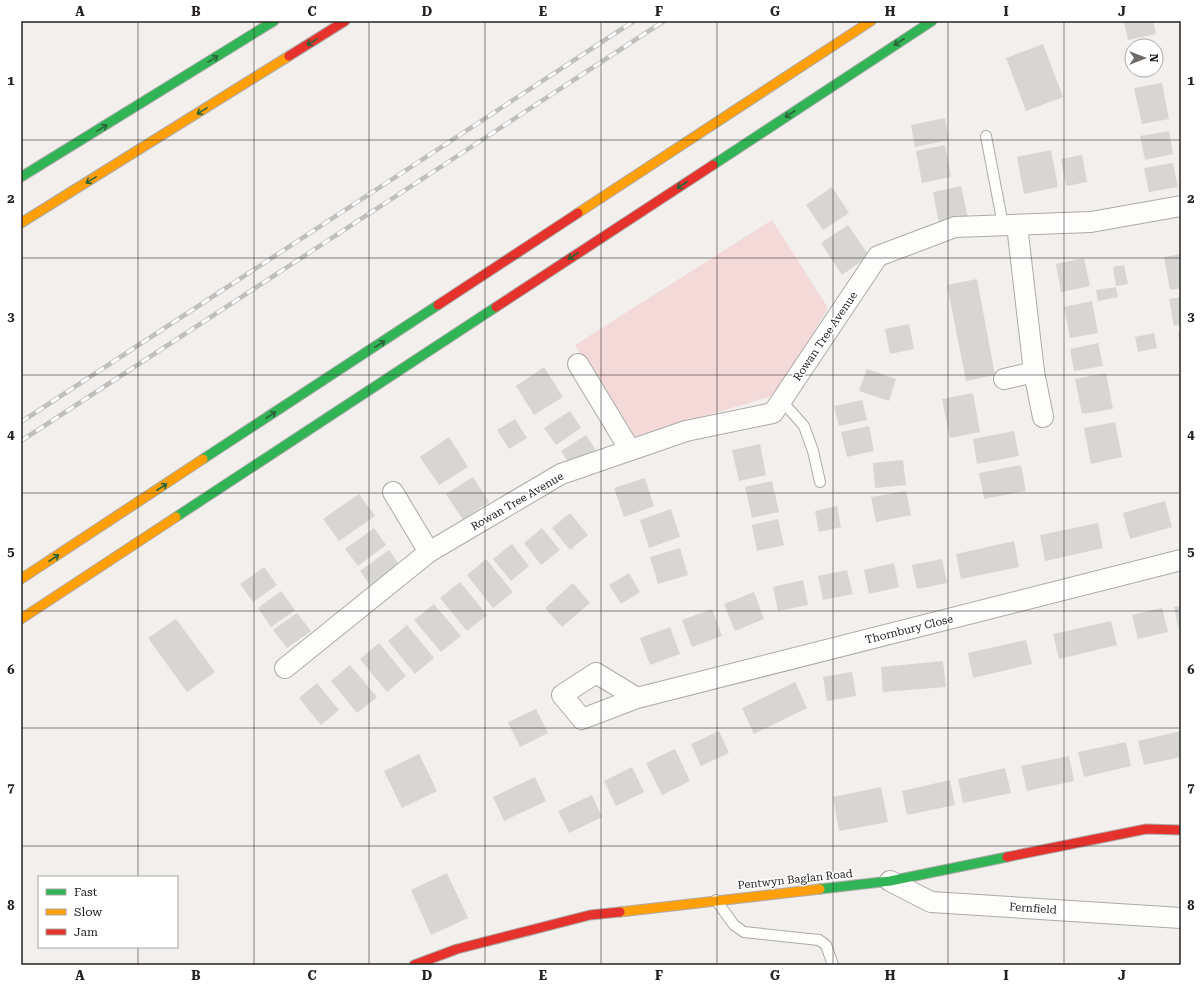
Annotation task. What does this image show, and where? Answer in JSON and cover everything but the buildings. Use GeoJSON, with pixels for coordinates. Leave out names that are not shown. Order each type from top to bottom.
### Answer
{"type":"FeatureCollection","features":[{"type":"Feature","properties":{"kind":"main road"},"geometry":{"type":"LineString","coordinates":[[21,177],[274,21]]}},
{"type":"Feature","properties":{"kind":"main road"},"geometry":{"type":"LineString","coordinates":[[21,223],[345,21]]}},
{"type":"Feature","properties":{"kind":"main road"},"geometry":{"type":"LineString","coordinates":[[21,579],[871,21]]}},
{"type":"Feature","properties":{"kind":"main road"},"geometry":{"type":"LineString","coordinates":[[21,619],[932,21]]}},
{"type":"Feature","properties":{"kind":"main road","name":"Pentwyn Baglan Road"},"geometry":{"type":"LineString","coordinates":[[414,965],[457,949],[590,915],[890,881],[1146,829],[1181,830]]}},
{"type":"Feature","properties":{"kind":"street","name":"Rowan Tree Avenue"},"geometry":{"type":"LineString","coordinates":[[285,668],[429,552],[561,474],[686,431],[773,412],[878,256],[955,227],[1091,222],[1181,206]]}},
{"type":"Feature","properties":{"kind":"street"},"geometry":{"type":"LineString","coordinates":[[1010,225],[1042,417]]}},
{"type":"Feature","properties":{"kind":"street"},"geometry":{"type":"LineString","coordinates":[[578,364],[630,450]]}},
{"type":"Feature","properties":{"kind":"street"},"geometry":{"type":"LineString","coordinates":[[1004,379],[1034,372]]}},
{"type":"Feature","properties":{"kind":"street"},"geometry":{"type":"LineString","coordinates":[[393,492],[429,552]]}},
{"type":"Feature","properties":{"kind":"street","name":"Thornbury Close"},"geometry":{"type":"LineString","coordinates":[[637,698],[1181,560]]}},
{"type":"Feature","properties":{"kind":"street","name":"Fernfield"},"geometry":{"type":"LineString","coordinates":[[890,881],[931,902],[1181,918]]}},
{"type":"Feature","properties":{"kind":"lane"},"geometry":{"type":"LineString","coordinates":[[986,136],[1010,225]]}},
{"type":"Feature","properties":{"kind":"lane"},"geometry":{"type":"LineString","coordinates":[[782,400],[804,426],[814,451],[820,482]]}},
{"type":"Feature","properties":{"kind":"lane"},"geometry":{"type":"LineString","coordinates":[[716,900],[734,925],[744,932],[819,940],[826,945],[832,965]]}},
{"type":"Feature","properties":{"kind":"shaded area"},"geometry":{"type":"Polygon","coordinates":[[[772,220],[828,308],[776,395],[633,437],[575,345],[772,220]]]}},
{"type":"Feature","properties":{"kind":"railway"},"geometry":{"type":"LineString","coordinates":[[21,422],[634,21]]}},
{"type":"Feature","properties":{"kind":"railway"},"geometry":{"type":"LineString","coordinates":[[21,441],[664,21]]}},
{"type":"Feature","properties":{"kind":"traffic: fast"},"geometry":{"type":"LineString","coordinates":[[21,177],[274,21]]}},
{"type":"Feature","properties":{"kind":"traffic: fast"},"geometry":{"type":"LineString","coordinates":[[713,165],[932,21]]}},
{"type":"Feature","properties":{"kind":"traffic: fast"},"geometry":{"type":"LineString","coordinates":[[203,459],[438,305]]}},
{"type":"Feature","properties":{"kind":"traffic: fast"},"geometry":{"type":"LineString","coordinates":[[176,517],[496,307]]}},
{"type":"Feature","properties":{"kind":"traffic: fast"},"geometry":{"type":"LineString","coordinates":[[820,889],[890,881],[1007,857]]}},
{"type":"Feature","properties":{"kind":"traffic: slow"},"geometry":{"type":"LineString","coordinates":[[578,213],[871,21]]}},
{"type":"Feature","properties":{"kind":"traffic: slow"},"geometry":{"type":"LineString","coordinates":[[21,223],[289,56]]}},
{"type":"Feature","properties":{"kind":"traffic: slow"},"geometry":{"type":"LineString","coordinates":[[21,579],[203,459]]}},
{"type":"Feature","properties":{"kind":"traffic: slow"},"geometry":{"type":"LineString","coordinates":[[21,619],[176,517]]}},
{"type":"Feature","properties":{"kind":"traffic: slow"},"geometry":{"type":"LineString","coordinates":[[620,912],[820,889]]}},
{"type":"Feature","properties":{"kind":"traffic: jam"},"geometry":{"type":"LineString","coordinates":[[289,56],[345,21]]}},
{"type":"Feature","properties":{"kind":"traffic: jam"},"geometry":{"type":"LineString","coordinates":[[496,307],[713,165]]}},
{"type":"Feature","properties":{"kind":"traffic: jam"},"geometry":{"type":"LineString","coordinates":[[438,305],[578,213]]}},
{"type":"Feature","properties":{"kind":"traffic: jam"},"geometry":{"type":"LineString","coordinates":[[1007,857],[1146,829],[1181,830]]}},
{"type":"Feature","properties":{"kind":"traffic: jam"},"geometry":{"type":"LineString","coordinates":[[414,965],[457,949],[590,915],[620,912]]}}]}
